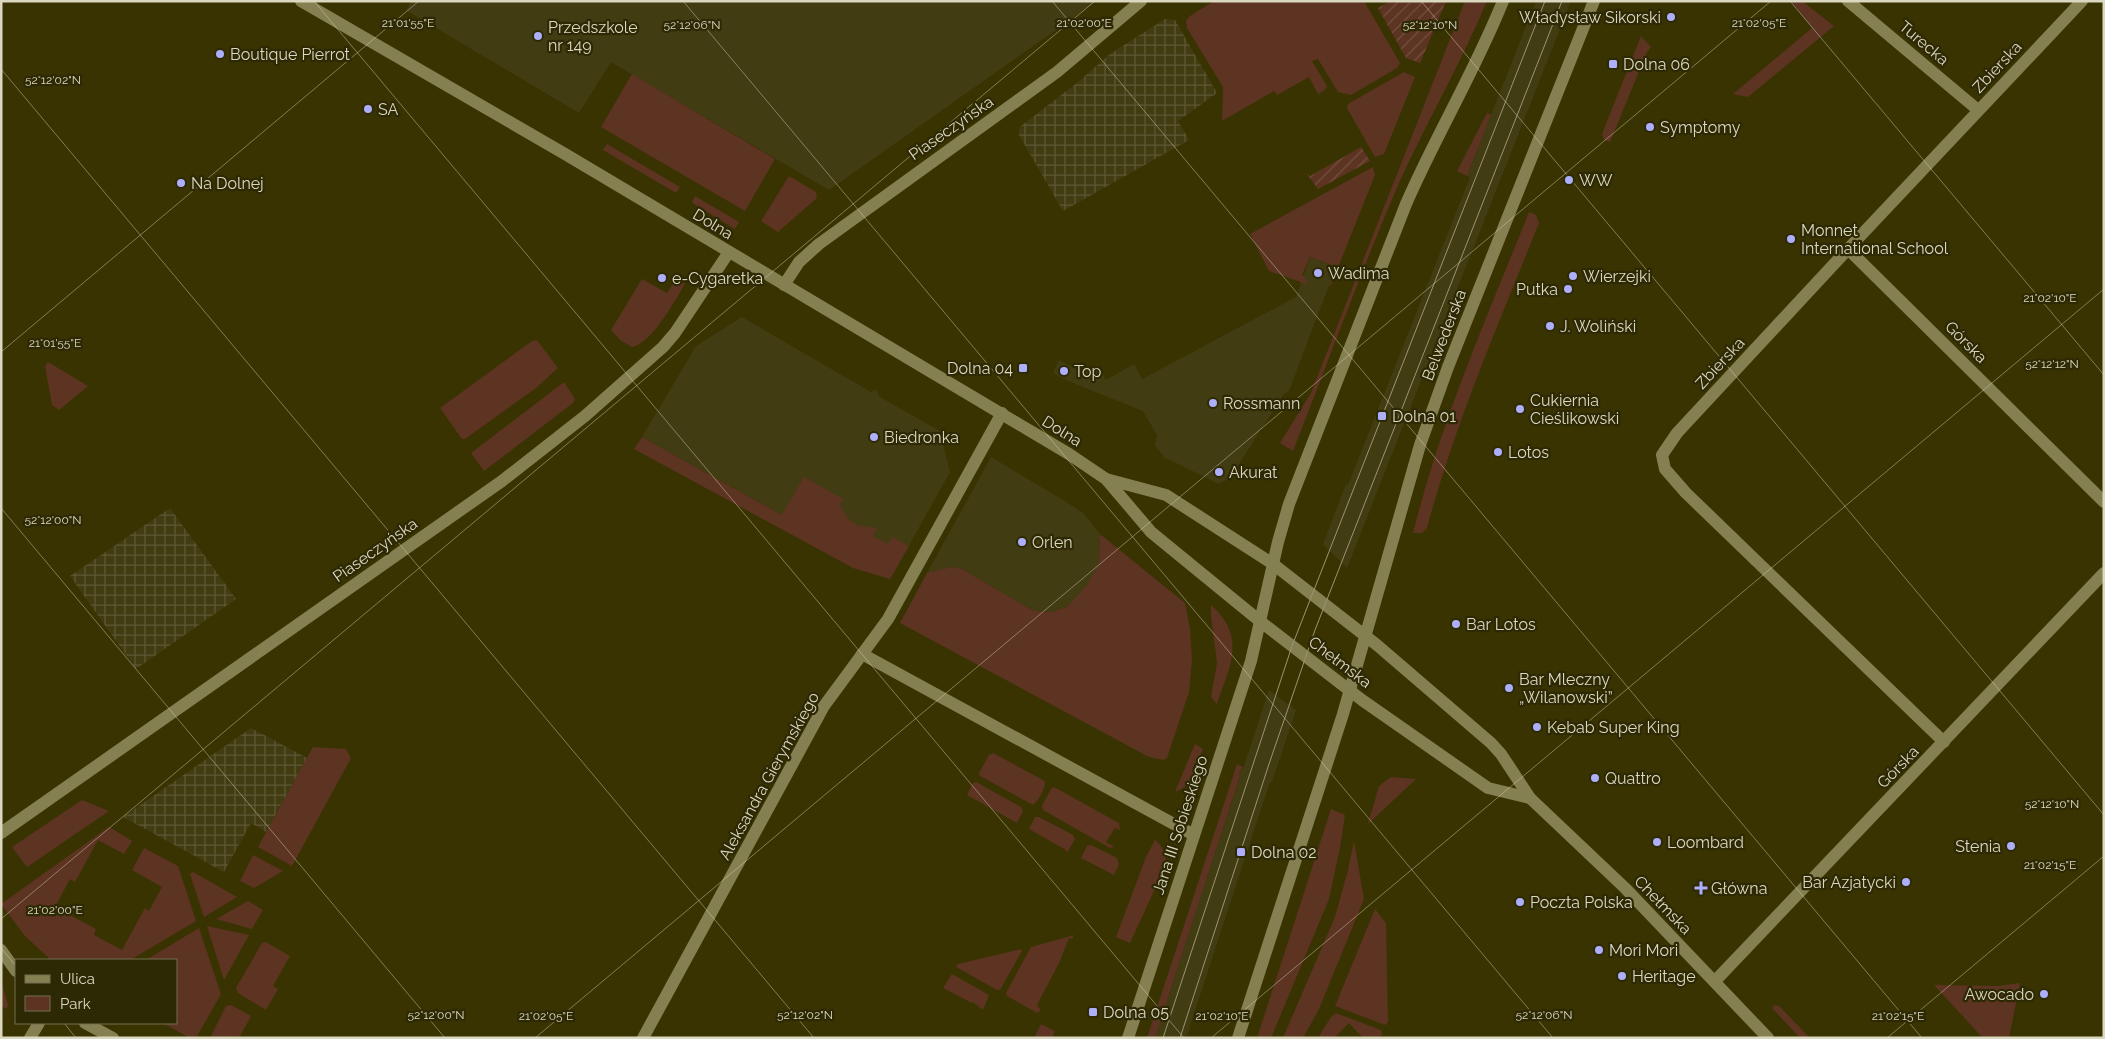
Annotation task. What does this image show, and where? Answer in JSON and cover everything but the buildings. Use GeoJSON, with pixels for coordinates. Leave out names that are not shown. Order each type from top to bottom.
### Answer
{"type":"FeatureCollection","features":[{"type":"Feature","properties":{"kind":"street","name":"Dolna"},"geometry":{"type":"LineString","coordinates":[[301,1],[565,154],[1002,414],[1106,479],[1166,495],[1273,564],[1364,636]]}},
{"type":"Feature","properties":{"kind":"street","name":"Piaseczyńska"},"geometry":{"type":"LineString","coordinates":[[784,285],[799,262],[819,244],[1057,72],[1141,1]]}},
{"type":"Feature","properties":{"kind":"street"},"geometry":{"type":"LineString","coordinates":[[1261,622],[1283,522],[1294,489],[1406,204],[1478,60],[1503,1]]}},
{"type":"Feature","properties":{"kind":"street","name":"Belwederska"},"geometry":{"type":"LineString","coordinates":[[1350,690],[1411,472],[1439,393],[1594,1]]}},
{"type":"Feature","properties":{"kind":"street","name":"Turecka"},"geometry":{"type":"LineString","coordinates":[[1848,1],[1978,110]]}},
{"type":"Feature","properties":{"kind":"street","name":"Zbierska"},"geometry":{"type":"LineString","coordinates":[[1944,742],[1686,493],[1665,469],[1662,455],[1677,434],[1848,249],[2082,1]]}},
{"type":"Feature","properties":{"kind":"street","name":"Górska"},"geometry":{"type":"LineString","coordinates":[[1848,249],[2104,502]]}},
{"type":"Feature","properties":{"kind":"street","name":"Piaseczyńska"},"geometry":{"type":"LineString","coordinates":[[1,833],[502,481],[558,439],[614,392],[663,346],[674,333],[729,252]]}},
{"type":"Feature","properties":{"kind":"street","name":"Aleksandra Gierymskiego"},"geometry":{"type":"LineString","coordinates":[[643,1038],[824,706],[888,620],[1002,414]]}},
{"type":"Feature","properties":{"kind":"street","name":"Dolna"},"geometry":{"type":"LineString","coordinates":[[1106,479],[1151,532],[1261,622]]}},
{"type":"Feature","properties":{"kind":"street","name":"Górska"},"geometry":{"type":"LineString","coordinates":[[1715,981],[2104,573]]}},
{"type":"Feature","properties":{"kind":"street","name":"Chełmska"},"geometry":{"type":"LineString","coordinates":[[1261,622],[1350,690],[1488,788],[1530,798]]}},
{"type":"Feature","properties":{"kind":"street","name":"Jana III Sobieskiego"},"geometry":{"type":"LineString","coordinates":[[1128,1038],[1251,661],[1261,622]]}},
{"type":"Feature","properties":{"kind":"street","name":"Chełmska"},"geometry":{"type":"LineString","coordinates":[[1364,636],[1491,743],[1501,754],[1530,798],[1624,888],[1768,1038]]}},
{"type":"Feature","properties":{"kind":"street"},"geometry":{"type":"LineString","coordinates":[[862,654],[1194,835]]}},
{"type":"Feature","properties":{"kind":"street"},"geometry":{"type":"LineString","coordinates":[[1238,1038],[1350,690]]}},
{"type":"Feature","properties":{"kind":"street"},"geometry":{"type":"LineString","coordinates":[[1,950],[15,970]]}},
{"type":"Feature","properties":{"kind":"street"},"geometry":{"type":"LineString","coordinates":[[30,1038],[38,1024]]}},
{"type":"Feature","properties":{"kind":"street"},"geometry":{"type":"LineString","coordinates":[[88,1024],[113,1038]]}},
{"type":"Feature","properties":{"kind":"shaded area"},"geometry":{"type":"Polygon","coordinates":[[[411,1],[1097,1],[829,190],[611,62],[579,113],[406,10],[411,1]]]}},
{"type":"Feature","properties":{"kind":"shaded area"},"geometry":{"type":"Polygon","coordinates":[[[1536,1],[1571,1],[1347,568],[1323,544],[1470,177],[1467,176],[1536,1]]]}},
{"type":"Feature","properties":{"kind":"shaded area"},"geometry":{"type":"Polygon","coordinates":[[[1165,19],[1175,20],[1217,93],[1178,121],[1189,140],[1063,211],[1019,135],[1021,126],[1078,82],[1110,54],[1165,19]]]}},
{"type":"Feature","properties":{"kind":"shaded area"},"geometry":{"type":"Polygon","coordinates":[[[1310,257],[1336,267],[1289,391],[1284,394],[1230,478],[1219,484],[1168,459],[1166,460],[1155,445],[1157,435],[1143,411],[1068,381],[1053,373],[1059,360],[1081,372],[1097,364],[1106,380],[1134,364],[1142,379],[1296,297],[1310,257]]]}},
{"type":"Feature","properties":{"kind":"shaded area"},"geometry":{"type":"Polygon","coordinates":[[[742,317],[871,392],[876,390],[880,397],[940,431],[950,472],[892,576],[642,437],[696,346],[742,317]]]}},
{"type":"Feature","properties":{"kind":"shaded area","name":"Orlen"},"geometry":{"type":"Polygon","coordinates":[[[991,457],[1084,514],[1100,534],[1099,562],[1094,575],[1082,593],[1067,607],[1051,612],[1034,611],[960,568],[951,567],[927,573],[991,457]]]}},
{"type":"Feature","properties":{"kind":"shaded area"},"geometry":{"type":"Polygon","coordinates":[[[170,508],[236,599],[136,669],[70,576],[170,508]]]}},
{"type":"Feature","properties":{"kind":"shaded area"},"geometry":{"type":"Polygon","coordinates":[[[1269,690],[1296,710],[1272,782],[1270,782],[1186,1038],[1155,1038],[1240,776],[1239,773],[1243,769],[1269,690]]]}},
{"type":"Feature","properties":{"kind":"shaded area"},"geometry":{"type":"Polygon","coordinates":[[[251,728],[307,758],[266,832],[251,823],[224,872],[123,817],[251,728]]]}},
{"type":"Feature","properties":{"kind":"green space"},"geometry":{"type":"Polygon","coordinates":[[[1214,1],[1364,1],[1400,63],[1397,68],[1351,95],[1338,92],[1318,59],[1312,61],[1327,86],[1325,90],[1318,94],[1309,77],[1277,95],[1274,91],[1222,121],[1223,87],[1187,28],[1186,21],[1190,16],[1214,1]]]}},
{"type":"Feature","properties":{"kind":"green space"},"geometry":{"type":"Polygon","coordinates":[[[1391,1],[1446,1],[1420,63],[1406,58],[1378,8],[1391,1]]]}},
{"type":"Feature","properties":{"kind":"green space"},"geometry":{"type":"Polygon","coordinates":[[[1465,1],[1487,1],[1399,183],[1293,451],[1280,443],[1311,393],[1465,1]]]}},
{"type":"Feature","properties":{"kind":"green space"},"geometry":{"type":"Polygon","coordinates":[[[1791,1],[1802,1],[1834,26],[1748,97],[1733,94],[1812,28],[1791,1]]]}},
{"type":"Feature","properties":{"kind":"green space"},"geometry":{"type":"Polygon","coordinates":[[[1641,36],[1651,47],[1647,52],[1610,142],[1604,140],[1602,134],[1641,36]]]}},
{"type":"Feature","properties":{"kind":"green space"},"geometry":{"type":"Polygon","coordinates":[[[1404,72],[1415,77],[1384,154],[1375,157],[1347,108],[1348,104],[1404,72]]]}},
{"type":"Feature","properties":{"kind":"green space"},"geometry":{"type":"Polygon","coordinates":[[[632,74],[775,159],[745,211],[601,127],[632,74]]]}},
{"type":"Feature","properties":{"kind":"green space"},"geometry":{"type":"Polygon","coordinates":[[[1487,113],[1491,115],[1467,176],[1457,171],[1487,113]]]}},
{"type":"Feature","properties":{"kind":"green space"},"geometry":{"type":"Polygon","coordinates":[[[607,144],[680,187],[676,193],[603,150],[607,144]]]}},
{"type":"Feature","properties":{"kind":"green space"},"geometry":{"type":"Polygon","coordinates":[[[1361,147],[1370,161],[1318,189],[1306,173],[1310,176],[1361,147]]]}},
{"type":"Feature","properties":{"kind":"green space"},"geometry":{"type":"Polygon","coordinates":[[[1373,167],[1375,175],[1331,285],[1329,286],[1335,270],[1334,266],[1310,257],[1302,275],[1308,281],[1306,284],[1269,271],[1250,234],[1373,167]]]}},
{"type":"Feature","properties":{"kind":"green space"},"geometry":{"type":"Polygon","coordinates":[[[789,176],[816,192],[817,198],[778,232],[761,221],[789,176]]]}},
{"type":"Feature","properties":{"kind":"green space"},"geometry":{"type":"Polygon","coordinates":[[[695,196],[739,222],[735,229],[694,204],[692,202],[695,196]]]}},
{"type":"Feature","properties":{"kind":"green space"},"geometry":{"type":"Polygon","coordinates":[[[1529,212],[1536,215],[1539,223],[1464,412],[1427,528],[1422,533],[1413,533],[1450,411],[1529,212]]]}},
{"type":"Feature","properties":{"kind":"green space"},"geometry":{"type":"Polygon","coordinates":[[[677,277],[685,283],[666,315],[653,332],[639,344],[632,347],[620,340],[611,330],[642,279],[667,293],[677,277]]]}},
{"type":"Feature","properties":{"kind":"green space"},"geometry":{"type":"Polygon","coordinates":[[[537,340],[558,368],[536,388],[465,439],[462,439],[440,408],[532,341],[537,340]]]}},
{"type":"Feature","properties":{"kind":"green space"},"geometry":{"type":"Polygon","coordinates":[[[48,362],[88,386],[59,410],[52,405],[45,366],[48,362]]]}},
{"type":"Feature","properties":{"kind":"green space"},"geometry":{"type":"Polygon","coordinates":[[[564,382],[575,399],[573,403],[484,471],[471,453],[564,382]]]}},
{"type":"Feature","properties":{"kind":"green space"},"geometry":{"type":"Polygon","coordinates":[[[642,437],[782,515],[804,477],[843,499],[840,505],[847,517],[854,523],[877,528],[873,536],[888,544],[892,537],[909,546],[890,579],[853,568],[634,449],[642,437]]]}},
{"type":"Feature","properties":{"kind":"green space"},"geometry":{"type":"Polygon","coordinates":[[[1100,534],[1185,603],[1190,629],[1192,660],[1189,692],[1167,758],[1164,760],[1149,757],[900,623],[927,573],[951,567],[960,568],[1034,611],[1051,612],[1067,607],[1088,584],[1099,562],[1100,534]]]}},
{"type":"Feature","properties":{"kind":"green space"},"geometry":{"type":"Polygon","coordinates":[[[1211,605],[1222,617],[1229,629],[1232,640],[1232,652],[1227,677],[1217,704],[1211,697],[1217,663],[1211,605]]]}},
{"type":"Feature","properties":{"kind":"green space"},"geometry":{"type":"Polygon","coordinates":[[[1195,744],[1203,749],[1197,768],[1187,785],[1175,792],[1195,744]]]}},
{"type":"Feature","properties":{"kind":"green space"},"geometry":{"type":"Polygon","coordinates":[[[313,747],[346,749],[351,758],[292,866],[258,847],[313,747]]]}},
{"type":"Feature","properties":{"kind":"green space"},"geometry":{"type":"Polygon","coordinates":[[[993,753],[1045,781],[1041,794],[1033,805],[980,776],[979,773],[989,755],[993,753]]]}},
{"type":"Feature","properties":{"kind":"green space"},"geometry":{"type":"Polygon","coordinates":[[[1237,764],[1243,767],[1239,773],[1240,776],[1155,1038],[1147,1038],[1237,764]]]}},
{"type":"Feature","properties":{"kind":"green space"},"geometry":{"type":"Polygon","coordinates":[[[1391,777],[1416,779],[1368,824],[1379,786],[1391,777]]]}},
{"type":"Feature","properties":{"kind":"green space"},"geometry":{"type":"Polygon","coordinates":[[[976,782],[1021,807],[1023,811],[1017,823],[967,795],[973,783],[976,782]]]}},
{"type":"Feature","properties":{"kind":"green space"},"geometry":{"type":"Polygon","coordinates":[[[1054,787],[1119,823],[1120,830],[1115,828],[1106,842],[1114,847],[1110,848],[1043,810],[1042,806],[1054,787]]]}},
{"type":"Feature","properties":{"kind":"green space"},"geometry":{"type":"Polygon","coordinates":[[[82,800],[109,811],[27,867],[12,847],[82,800]]]}},
{"type":"Feature","properties":{"kind":"green space"},"geometry":{"type":"Polygon","coordinates":[[[1331,809],[1345,815],[1329,899],[1271,1038],[1257,1038],[1331,809]]]}},
{"type":"Feature","properties":{"kind":"green space"},"geometry":{"type":"Polygon","coordinates":[[[1035,817],[1039,817],[1073,835],[1075,839],[1067,853],[1066,850],[1029,829],[1035,817]]]}},
{"type":"Feature","properties":{"kind":"green space"},"geometry":{"type":"Polygon","coordinates":[[[109,827],[132,841],[124,854],[98,840],[75,882],[70,879],[55,907],[96,929],[94,935],[122,950],[145,908],[149,911],[162,887],[132,870],[144,848],[178,866],[196,921],[132,959],[50,959],[25,936],[1,904],[109,827]]]}},
{"type":"Feature","properties":{"kind":"green space"},"geometry":{"type":"Polygon","coordinates":[[[1155,840],[1164,852],[1166,859],[1165,867],[1130,943],[1116,937],[1146,857],[1155,840]]]}},
{"type":"Feature","properties":{"kind":"green space"},"geometry":{"type":"Polygon","coordinates":[[[1354,841],[1364,899],[1319,1009],[1303,1038],[1283,1038],[1335,917],[1354,841]]]}},
{"type":"Feature","properties":{"kind":"green space"},"geometry":{"type":"Polygon","coordinates":[[[1091,845],[1117,858],[1119,864],[1114,875],[1081,858],[1087,846],[1091,845]]]}},
{"type":"Feature","properties":{"kind":"green space"},"geometry":{"type":"Polygon","coordinates":[[[253,855],[283,871],[254,888],[240,881],[253,855]]]}},
{"type":"Feature","properties":{"kind":"green space"},"geometry":{"type":"Polygon","coordinates":[[[193,872],[237,897],[204,917],[190,874],[193,872]]]}},
{"type":"Feature","properties":{"kind":"green space"},"geometry":{"type":"Polygon","coordinates":[[[248,901],[263,910],[252,929],[216,919],[248,901]]]}},
{"type":"Feature","properties":{"kind":"green space"},"geometry":{"type":"Polygon","coordinates":[[[1375,909],[1386,923],[1388,1022],[1385,1025],[1335,1006],[1375,909]]]}},
{"type":"Feature","properties":{"kind":"green space"},"geometry":{"type":"Polygon","coordinates":[[[207,926],[249,935],[224,980],[207,926]]]}},
{"type":"Feature","properties":{"kind":"green space"},"geometry":{"type":"Polygon","coordinates":[[[199,928],[221,994],[196,1038],[190,1038],[165,1024],[178,1024],[178,959],[148,959],[199,928]]]}},
{"type":"Feature","properties":{"kind":"green space"},"geometry":{"type":"Polygon","coordinates":[[[1074,935],[1072,939],[1069,938],[1059,963],[1037,1005],[1041,1010],[1037,1013],[1007,996],[1006,993],[1031,947],[1074,935]]]}},
{"type":"Feature","properties":{"kind":"green space"},"geometry":{"type":"Polygon","coordinates":[[[266,942],[290,956],[273,986],[278,989],[266,1010],[238,993],[236,988],[262,943],[266,942]]]}},
{"type":"Feature","properties":{"kind":"green space"},"geometry":{"type":"Polygon","coordinates":[[[1021,949],[1022,951],[1000,990],[956,967],[958,964],[1021,949]]]}},
{"type":"Feature","properties":{"kind":"green space"},"geometry":{"type":"Polygon","coordinates":[[[952,974],[989,995],[983,1010],[973,1002],[943,988],[952,974]]]}},
{"type":"Feature","properties":{"kind":"green space"},"geometry":{"type":"Polygon","coordinates":[[[1,980],[8,1005],[6,1009],[1,1006],[1,980]]]}},
{"type":"Feature","properties":{"kind":"green space"},"geometry":{"type":"Polygon","coordinates":[[[2020,983],[2009,1038],[1983,1038],[1934,985],[1998,986],[2020,983]]]}},
{"type":"Feature","properties":{"kind":"green space"},"geometry":{"type":"Polygon","coordinates":[[[231,1005],[251,1016],[239,1038],[210,1038],[226,1006],[231,1005]]]}},
{"type":"Feature","properties":{"kind":"green space"},"geometry":{"type":"Polygon","coordinates":[[[1775,1005],[1779,1006],[1810,1038],[1800,1038],[1772,1008],[1775,1005]]]}},
{"type":"Feature","properties":{"kind":"green space"},"geometry":{"type":"Polygon","coordinates":[[[1336,1013],[1381,1030],[1382,1035],[1378,1038],[1363,1038],[1349,1023],[1334,1038],[1318,1038],[1331,1017],[1336,1013]]]}},
{"type":"Feature","properties":{"kind":"green space"},"geometry":{"type":"Polygon","coordinates":[[[1041,1024],[1055,1031],[1052,1038],[1034,1038],[1041,1024]]]}},
{"type":"Feature","properties":{"kind":"tram line"},"geometry":{"type":"LineString","coordinates":[[1163,1038],[1292,646],[1545,1]]}},
{"type":"Feature","properties":{"kind":"tram line"},"geometry":{"type":"LineString","coordinates":[[1180,1038],[1269,764],[1315,630],[1562,1]]}},
{"type":"Feature","properties":{"kind":"place","name":"Władysław Sikorski"},"geometry":{"type":"Point","coordinates":[1671,17]}},
{"type":"Feature","properties":{"kind":"place","name":"Przedszkole nr 149"},"geometry":{"type":"Point","coordinates":[538,36]}},
{"type":"Feature","properties":{"kind":"place","name":"Boutique Pierrot"},"geometry":{"type":"Point","coordinates":[220,54]}},
{"type":"Feature","properties":{"kind":"place","name":"Dolna 06"},"geometry":{"type":"Point","coordinates":[1613,64]}},
{"type":"Feature","properties":{"kind":"place","name":"SA"},"geometry":{"type":"Point","coordinates":[368,109]}},
{"type":"Feature","properties":{"kind":"place","name":"Symptomy"},"geometry":{"type":"Point","coordinates":[1650,127]}},
{"type":"Feature","properties":{"kind":"place","name":"WW"},"geometry":{"type":"Point","coordinates":[1569,180]}},
{"type":"Feature","properties":{"kind":"place","name":"Na Dolnej"},"geometry":{"type":"Point","coordinates":[181,183]}},
{"type":"Feature","properties":{"kind":"place","name":"Monnet International School"},"geometry":{"type":"Point","coordinates":[1791,239]}},
{"type":"Feature","properties":{"kind":"place","name":"Wadima"},"geometry":{"type":"Point","coordinates":[1318,273]}},
{"type":"Feature","properties":{"kind":"place","name":"Wierzejki"},"geometry":{"type":"Point","coordinates":[1573,276]}},
{"type":"Feature","properties":{"kind":"place","name":"e-Cygaretka"},"geometry":{"type":"Point","coordinates":[662,278]}},
{"type":"Feature","properties":{"kind":"place","name":"Putka"},"geometry":{"type":"Point","coordinates":[1568,289]}},
{"type":"Feature","properties":{"kind":"place","name":"J. Woliński"},"geometry":{"type":"Point","coordinates":[1550,326]}},
{"type":"Feature","properties":{"kind":"place","name":"Dolna 04"},"geometry":{"type":"Point","coordinates":[1023,368]}},
{"type":"Feature","properties":{"kind":"place","name":"Top"},"geometry":{"type":"Point","coordinates":[1064,371]}},
{"type":"Feature","properties":{"kind":"place","name":"Rossmann"},"geometry":{"type":"Point","coordinates":[1213,403]}},
{"type":"Feature","properties":{"kind":"place","name":"Cukiernia Cieślikowski"},"geometry":{"type":"Point","coordinates":[1520,409]}},
{"type":"Feature","properties":{"kind":"place","name":"Dolna 01"},"geometry":{"type":"Point","coordinates":[1382,416]}},
{"type":"Feature","properties":{"kind":"place","name":"Biedronka"},"geometry":{"type":"Point","coordinates":[874,437]}},
{"type":"Feature","properties":{"kind":"place","name":"Lotos"},"geometry":{"type":"Point","coordinates":[1498,452]}},
{"type":"Feature","properties":{"kind":"place","name":"Akurat"},"geometry":{"type":"Point","coordinates":[1219,472]}},
{"type":"Feature","properties":{"kind":"place","name":"Orlen"},"geometry":{"type":"Point","coordinates":[1022,542]}},
{"type":"Feature","properties":{"kind":"place","name":"Bar Lotos"},"geometry":{"type":"Point","coordinates":[1456,624]}},
{"type":"Feature","properties":{"kind":"place","name":"Bar Mleczny „Wilanowski”"},"geometry":{"type":"Point","coordinates":[1509,688]}},
{"type":"Feature","properties":{"kind":"place","name":"Kebab Super King"},"geometry":{"type":"Point","coordinates":[1537,727]}},
{"type":"Feature","properties":{"kind":"place","name":"Quattro"},"geometry":{"type":"Point","coordinates":[1595,778]}},
{"type":"Feature","properties":{"kind":"place","name":"Loombard"},"geometry":{"type":"Point","coordinates":[1657,842]}},
{"type":"Feature","properties":{"kind":"place","name":"Stenia"},"geometry":{"type":"Point","coordinates":[2011,846]}},
{"type":"Feature","properties":{"kind":"place","name":"Dolna 02"},"geometry":{"type":"Point","coordinates":[1241,852]}},
{"type":"Feature","properties":{"kind":"place","name":"Bar Azjatycki"},"geometry":{"type":"Point","coordinates":[1906,882]}},
{"type":"Feature","properties":{"kind":"place","name":"Główna"},"geometry":{"type":"Point","coordinates":[1701,888]}},
{"type":"Feature","properties":{"kind":"place","name":"Poczta Polska"},"geometry":{"type":"Point","coordinates":[1520,902]}},
{"type":"Feature","properties":{"kind":"place","name":"Mori Mori"},"geometry":{"type":"Point","coordinates":[1599,950]}},
{"type":"Feature","properties":{"kind":"place","name":"Heritage"},"geometry":{"type":"Point","coordinates":[1622,976]}},
{"type":"Feature","properties":{"kind":"place","name":"Awocado"},"geometry":{"type":"Point","coordinates":[2044,994]}},
{"type":"Feature","properties":{"kind":"place","name":"Dolna 05"},"geometry":{"type":"Point","coordinates":[1093,1012]}}]}
